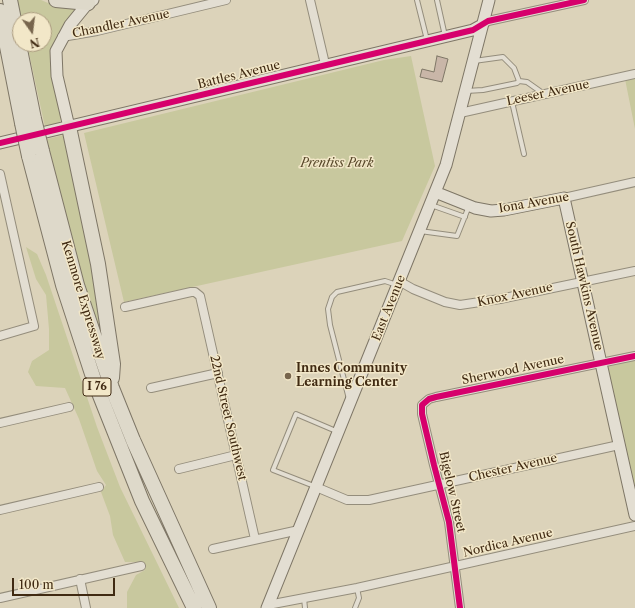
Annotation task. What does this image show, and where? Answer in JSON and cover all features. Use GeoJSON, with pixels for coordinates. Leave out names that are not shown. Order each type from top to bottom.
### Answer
{"type":"FeatureCollection","features":[{"type":"Feature","properties":{"kind":"highway","name":"Kenmore Expressway"},"geometry":{"type":"LineString","coordinates":[[10,0],[28,121]]}},
{"type":"Feature","properties":{"kind":"highway"},"geometry":{"type":"LineString","coordinates":[[56,0],[63,2],[91,2]]}},
{"type":"Feature","properties":{"kind":"highway","name":"Kenmore Expressway"},"geometry":{"type":"LineString","coordinates":[[0,11],[8,50],[36,154],[63,285],[95,383],[142,501],[194,608]]}},
{"type":"Feature","properties":{"kind":"highway"},"geometry":{"type":"LineString","coordinates":[[0,23],[8,50]]}},
{"type":"Feature","properties":{"kind":"highway"},"geometry":{"type":"LineString","coordinates":[[69,127],[90,226],[105,309],[113,364],[112,388]]}},
{"type":"Feature","properties":{"kind":"highway","name":"Kenmore Expressway"},"geometry":{"type":"LineString","coordinates":[[36,154],[76,285],[112,388],[133,440],[209,608]]}},
{"type":"Feature","properties":{"kind":"street","name":"Chandler Avenue"},"geometry":{"type":"LineString","coordinates":[[62,37],[97,31],[226,0]]}},
{"type":"Feature","properties":{"kind":"street"},"geometry":{"type":"LineString","coordinates":[[310,0],[325,64]]}},
{"type":"Feature","properties":{"kind":"street","name":"East Avenue"},"geometry":{"type":"LineString","coordinates":[[268,606],[446,165],[489,0]]}},
{"type":"Feature","properties":{"kind":"street"},"geometry":{"type":"LineString","coordinates":[[482,25],[488,21],[584,0]]}},
{"type":"Feature","properties":{"kind":"street"},"geometry":{"type":"LineString","coordinates":[[69,127],[55,60],[56,51],[62,37],[91,2]]}},
{"type":"Feature","properties":{"kind":"street","name":"Battles Avenue"},"geometry":{"type":"LineString","coordinates":[[0,143],[325,64],[473,30],[482,25]]}},
{"type":"Feature","properties":{"kind":"street","name":"Leeser Avenue"},"geometry":{"type":"LineString","coordinates":[[460,113],[635,74]]}},
{"type":"Feature","properties":{"kind":"street"},"geometry":{"type":"LineString","coordinates":[[0,174],[34,326],[30,329],[0,336]]}},
{"type":"Feature","properties":{"kind":"street","name":"Iona Avenue"},"geometry":{"type":"LineString","coordinates":[[435,192],[482,210],[504,210],[635,182]]}},
{"type":"Feature","properties":{"kind":"street","name":"South Hawkins Avenue"},"geometry":{"type":"LineString","coordinates":[[564,198],[602,363],[618,445],[635,515]]}},
{"type":"Feature","properties":{"kind":"street","name":"Knox Avenue"},"geometry":{"type":"LineString","coordinates":[[398,283],[444,302],[460,305],[500,299],[635,271]]}},
{"type":"Feature","properties":{"kind":"street","name":"22nd Street Southwest"},"geometry":{"type":"LineString","coordinates":[[125,307],[191,292],[195,292],[201,298],[255,539]]}},
{"type":"Feature","properties":{"kind":"street","name":"Sherwood Avenue"},"geometry":{"type":"LineString","coordinates":[[426,429],[422,404],[428,399],[635,356]]}},
{"type":"Feature","properties":{"kind":"street"},"geometry":{"type":"LineString","coordinates":[[151,388],[218,373]]}},
{"type":"Feature","properties":{"kind":"street"},"geometry":{"type":"LineString","coordinates":[[0,423],[69,407]]}},
{"type":"Feature","properties":{"kind":"street","name":"Bigelow Street"},"geometry":{"type":"LineString","coordinates":[[426,429],[449,522],[460,608]]}},
{"type":"Feature","properties":{"kind":"street","name":"Chester Avenue"},"geometry":{"type":"LineString","coordinates":[[316,487],[347,500],[358,501],[387,497],[618,445]]}},
{"type":"Feature","properties":{"kind":"street"},"geometry":{"type":"LineString","coordinates":[[179,469],[236,455]]}},
{"type":"Feature","properties":{"kind":"street"},"geometry":{"type":"LineString","coordinates":[[0,510],[99,487]]}},
{"type":"Feature","properties":{"kind":"street","name":"Nordica Avenue"},"geometry":{"type":"LineString","coordinates":[[268,606],[358,588],[635,526]]}},
{"type":"Feature","properties":{"kind":"street"},"geometry":{"type":"LineString","coordinates":[[213,549],[299,530]]}},
{"type":"Feature","properties":{"kind":"street"},"geometry":{"type":"LineString","coordinates":[[0,598],[141,566]]}},
{"type":"Feature","properties":{"kind":"street"},"geometry":{"type":"LineString","coordinates":[[80,579],[86,608]]}},
{"type":"Feature","properties":{"kind":"lane"},"geometry":{"type":"LineString","coordinates":[[417,0],[427,41]]}},
{"type":"Feature","properties":{"kind":"lane"},"geometry":{"type":"LineString","coordinates":[[436,0],[445,36]]}},
{"type":"Feature","properties":{"kind":"lane"},"geometry":{"type":"LineString","coordinates":[[474,61],[503,58],[514,68],[519,81]]}},
{"type":"Feature","properties":{"kind":"lane"},"geometry":{"type":"LineString","coordinates":[[466,91],[483,90],[517,83],[519,81],[527,82],[544,94]]}},
{"type":"Feature","properties":{"kind":"lane"},"geometry":{"type":"LineString","coordinates":[[512,101],[524,154]]}},
{"type":"Feature","properties":{"kind":"lane"},"geometry":{"type":"LineString","coordinates":[[430,204],[465,217]]}},
{"type":"Feature","properties":{"kind":"lane"},"geometry":{"type":"LineString","coordinates":[[419,231],[457,236],[469,206]]}},
{"type":"Feature","properties":{"kind":"lane"},"geometry":{"type":"LineString","coordinates":[[350,404],[330,325],[328,309],[332,297],[337,292],[385,281],[398,283]]}},
{"type":"Feature","properties":{"kind":"lane"},"geometry":{"type":"LineString","coordinates":[[316,487],[273,470],[296,414],[339,432]]}},
{"type":"Feature","properties":{"kind":"lane"},"geometry":{"type":"LineString","coordinates":[[355,608],[359,598],[358,588]]}},
{"type":"Feature","properties":{"kind":"lane"},"geometry":{"type":"LineString","coordinates":[[304,598],[305,608]]}},
{"type":"Feature","properties":{"kind":"green space"},"geometry":{"type":"Polygon","coordinates":[[[17,0],[41,0],[55,6],[79,9],[61,29],[52,47],[52,12],[20,12],[17,0]]]}},
{"type":"Feature","properties":{"kind":"green space"},"geometry":{"type":"Polygon","coordinates":[[[29,52],[51,52],[51,67],[61,116],[60,123],[45,127],[29,52]]]}},
{"type":"Feature","properties":{"kind":"green space","name":"Prentiss Park"},"geometry":{"type":"Polygon","coordinates":[[[411,56],[435,166],[402,241],[124,302],[84,133],[384,60],[411,56]]]}},
{"type":"Feature","properties":{"kind":"green space"},"geometry":{"type":"Polygon","coordinates":[[[635,76],[635,129],[625,79],[635,76]]]}},
{"type":"Feature","properties":{"kind":"green space"},"geometry":{"type":"Polygon","coordinates":[[[64,135],[68,143],[110,356],[93,316],[75,254],[47,139],[64,135]]]}},
{"type":"Feature","properties":{"kind":"green space"},"geometry":{"type":"Polygon","coordinates":[[[26,247],[37,254],[46,275],[97,427],[120,487],[179,608],[127,608],[127,592],[136,575],[145,570],[142,562],[125,562],[113,535],[110,516],[101,492],[106,485],[97,471],[79,419],[65,388],[36,386],[28,372],[32,361],[49,350],[49,329],[46,295],[36,279],[26,247]]]}},
{"type":"Feature","properties":{"kind":"green space"},"geometry":{"type":"Polygon","coordinates":[[[635,360],[635,498],[606,367],[635,360]]]}},
{"type":"Feature","properties":{"kind":"building"},"geometry":{"type":"Polygon","coordinates":[[[437,56],[448,59],[442,82],[420,77],[422,69],[434,72],[437,56]]]}},
{"type":"Feature","properties":{"kind":"cycle path"},"geometry":{"type":"LineString","coordinates":[[0,143],[473,30],[488,21],[584,0]]}},
{"type":"Feature","properties":{"kind":"cycle path"},"geometry":{"type":"LineString","coordinates":[[460,608],[449,522],[422,414],[422,405],[429,399],[436,397],[635,356]]}},
{"type":"Feature","properties":{"kind":"place","name":"Innes Community Learning Center"},"geometry":{"type":"Point","coordinates":[288,376]}}]}
